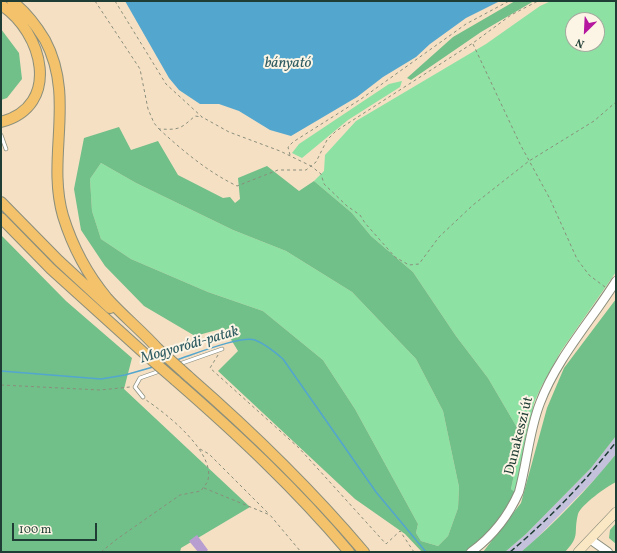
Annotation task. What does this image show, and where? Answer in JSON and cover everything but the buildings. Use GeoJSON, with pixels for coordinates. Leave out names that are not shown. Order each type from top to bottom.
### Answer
{"type":"FeatureCollection","features":[{"type":"Feature","properties":{"kind":"highway"},"geometry":{"type":"LineString","coordinates":[[12,1],[24,11],[41,34],[56,66],[61,96],[58,185],[63,215],[69,235],[84,265],[97,285],[108,299],[158,349]]}},
{"type":"Feature","properties":{"kind":"highway"},"geometry":{"type":"LineString","coordinates":[[1,5],[21,22],[30,35],[39,59],[40,77],[30,104],[21,113],[9,120],[1,122]]}},
{"type":"Feature","properties":{"kind":"highway"},"geometry":{"type":"LineString","coordinates":[[1,202],[59,261],[276,456],[321,502],[364,552]]}},
{"type":"Feature","properties":{"kind":"highway"},"geometry":{"type":"LineString","coordinates":[[1,218],[51,268],[273,470],[306,503],[348,552]]}},
{"type":"Feature","properties":{"kind":"main road"},"geometry":{"type":"LineString","coordinates":[[578,552],[616,512]]}},
{"type":"Feature","properties":{"kind":"street","name":"Dunakeszi út"},"geometry":{"type":"LineString","coordinates":[[471,552],[484,542],[505,519],[519,492],[539,405],[545,390],[566,355],[616,281]]}},
{"type":"Feature","properties":{"kind":"street"},"geometry":{"type":"LineString","coordinates":[[591,540],[608,552]]}},
{"type":"Feature","properties":{"kind":"street"},"geometry":{"type":"LineString","coordinates":[[478,552],[484,542]]}},
{"type":"Feature","properties":{"kind":"lane"},"geometry":{"type":"LineString","coordinates":[[1,135],[6,149]]}},
{"type":"Feature","properties":{"kind":"lane"},"geometry":{"type":"LineString","coordinates":[[142,397],[135,387],[140,378],[222,349]]}},
{"type":"Feature","properties":{"kind":"path"},"geometry":{"type":"LineString","coordinates":[[95,1],[140,69],[148,110],[154,124],[180,149],[220,178],[237,186],[278,170],[306,170],[316,162],[327,140],[336,131],[472,43],[511,15],[538,1]]}},
{"type":"Feature","properties":{"kind":"path"},"geometry":{"type":"LineString","coordinates":[[116,1],[166,84],[202,117],[229,132],[311,166],[321,174],[324,184],[330,190],[347,206],[360,214],[395,257],[409,265],[419,264],[439,237],[474,204],[529,161],[594,121],[616,102]]}},
{"type":"Feature","properties":{"kind":"path"},"geometry":{"type":"LineString","coordinates":[[290,156],[288,147],[293,142],[361,99],[466,24],[509,1]]}},
{"type":"Feature","properties":{"kind":"path"},"geometry":{"type":"LineString","coordinates":[[472,43],[529,161],[550,199],[578,259],[589,275],[610,291]]}},
{"type":"Feature","properties":{"kind":"path"},"geometry":{"type":"LineString","coordinates":[[159,129],[184,127],[195,116],[202,117]]}},
{"type":"Feature","properties":{"kind":"path"},"geometry":{"type":"LineString","coordinates":[[222,349],[210,368],[299,448],[386,544],[400,531],[414,552]]}},
{"type":"Feature","properties":{"kind":"path"},"geometry":{"type":"LineString","coordinates":[[1,385],[100,390],[135,387]]}},
{"type":"Feature","properties":{"kind":"path"},"geometry":{"type":"LineString","coordinates":[[101,552],[180,495],[197,493],[201,491],[208,482],[206,462],[199,449],[165,413],[142,397]]}},
{"type":"Feature","properties":{"kind":"path"},"geometry":{"type":"LineString","coordinates":[[199,449],[209,454],[270,515],[301,552]]}},
{"type":"Feature","properties":{"kind":"path"},"geometry":{"type":"LineString","coordinates":[[203,487],[270,515]]}},
{"type":"Feature","properties":{"kind":"shaded area"},"geometry":{"type":"Polygon","coordinates":[[[616,436],[616,454],[600,474],[534,541],[521,552],[505,552],[526,534],[591,468],[616,436]]]}},
{"type":"Feature","properties":{"kind":"green space"},"geometry":{"type":"Polygon","coordinates":[[[515,1],[534,1],[481,32],[411,80],[407,78],[453,37],[515,1]]]}},
{"type":"Feature","properties":{"kind":"green space"},"geometry":{"type":"Polygon","coordinates":[[[551,1],[616,1],[616,272],[561,351],[541,387],[534,403],[516,493],[511,489],[522,436],[488,378],[456,336],[413,272],[371,236],[352,213],[314,181],[324,171],[325,155],[356,121],[486,44],[540,6],[551,1]]]}},
{"type":"Feature","properties":{"kind":"green space"},"geometry":{"type":"Polygon","coordinates":[[[1,29],[19,53],[22,79],[7,98],[1,100],[1,29]]]}},
{"type":"Feature","properties":{"kind":"green space"},"geometry":{"type":"Polygon","coordinates":[[[402,81],[400,87],[348,120],[302,158],[292,153],[299,144],[389,84],[402,81]]]}},
{"type":"Feature","properties":{"kind":"green space"},"geometry":{"type":"Polygon","coordinates":[[[119,127],[131,150],[158,141],[178,175],[223,198],[230,197],[235,203],[240,199],[238,178],[267,166],[299,191],[314,181],[352,213],[371,236],[413,272],[456,336],[488,378],[522,436],[511,489],[516,493],[488,534],[481,541],[466,551],[422,552],[405,534],[355,499],[218,371],[238,351],[224,328],[195,336],[144,306],[105,266],[81,230],[74,189],[84,138],[119,127]],[[101,163],[90,179],[92,211],[101,239],[131,259],[208,292],[263,311],[323,360],[355,409],[418,524],[416,533],[421,541],[438,546],[448,536],[458,508],[459,487],[443,411],[416,359],[352,292],[286,251],[233,230],[136,183],[101,163]]]}},
{"type":"Feature","properties":{"kind":"green space"},"geometry":{"type":"Polygon","coordinates":[[[101,163],[136,183],[233,230],[286,251],[352,292],[416,359],[443,411],[459,487],[458,508],[448,536],[438,546],[421,541],[416,533],[418,524],[355,409],[323,360],[263,311],[208,292],[131,259],[101,239],[92,211],[90,179],[101,163]]]}},
{"type":"Feature","properties":{"kind":"green space"},"geometry":{"type":"Polygon","coordinates":[[[1,235],[66,301],[132,358],[124,389],[250,507],[181,548],[180,552],[1,552],[1,235]]]}},
{"type":"Feature","properties":{"kind":"green space"},"geometry":{"type":"Polygon","coordinates":[[[616,299],[616,436],[591,468],[526,534],[505,552],[483,552],[521,503],[547,408],[564,368],[616,299]]]}},
{"type":"Feature","properties":{"kind":"green space"},"geometry":{"type":"Polygon","coordinates":[[[616,454],[616,482],[595,496],[580,510],[578,514],[575,538],[565,552],[521,552],[571,505],[616,454]]]}},
{"type":"Feature","properties":{"kind":"green space"},"geometry":{"type":"Polygon","coordinates":[[[616,523],[616,544],[609,538],[610,530],[616,523]]]}},
{"type":"Feature","properties":{"kind":"water","name":"bányató"},"geometry":{"type":"Polygon","coordinates":[[[125,1],[500,1],[466,18],[430,44],[416,57],[383,77],[357,97],[291,136],[270,130],[239,111],[219,104],[200,104],[179,90],[169,78],[125,1]]]}},
{"type":"Feature","properties":{"kind":"waterway","name":"Mogyoródi-patak"},"geometry":{"type":"LineString","coordinates":[[176,360],[239,340],[249,339],[255,340],[273,351],[283,359],[376,492],[426,552]]}},
{"type":"Feature","properties":{"kind":"waterway","name":"Mogyoródi-patak"},"geometry":{"type":"LineString","coordinates":[[1,371],[101,379],[125,375],[153,367]]}},
{"type":"Feature","properties":{"kind":"railway"},"geometry":{"type":"LineString","coordinates":[[510,552],[539,527],[566,500],[616,442]]}}]}
